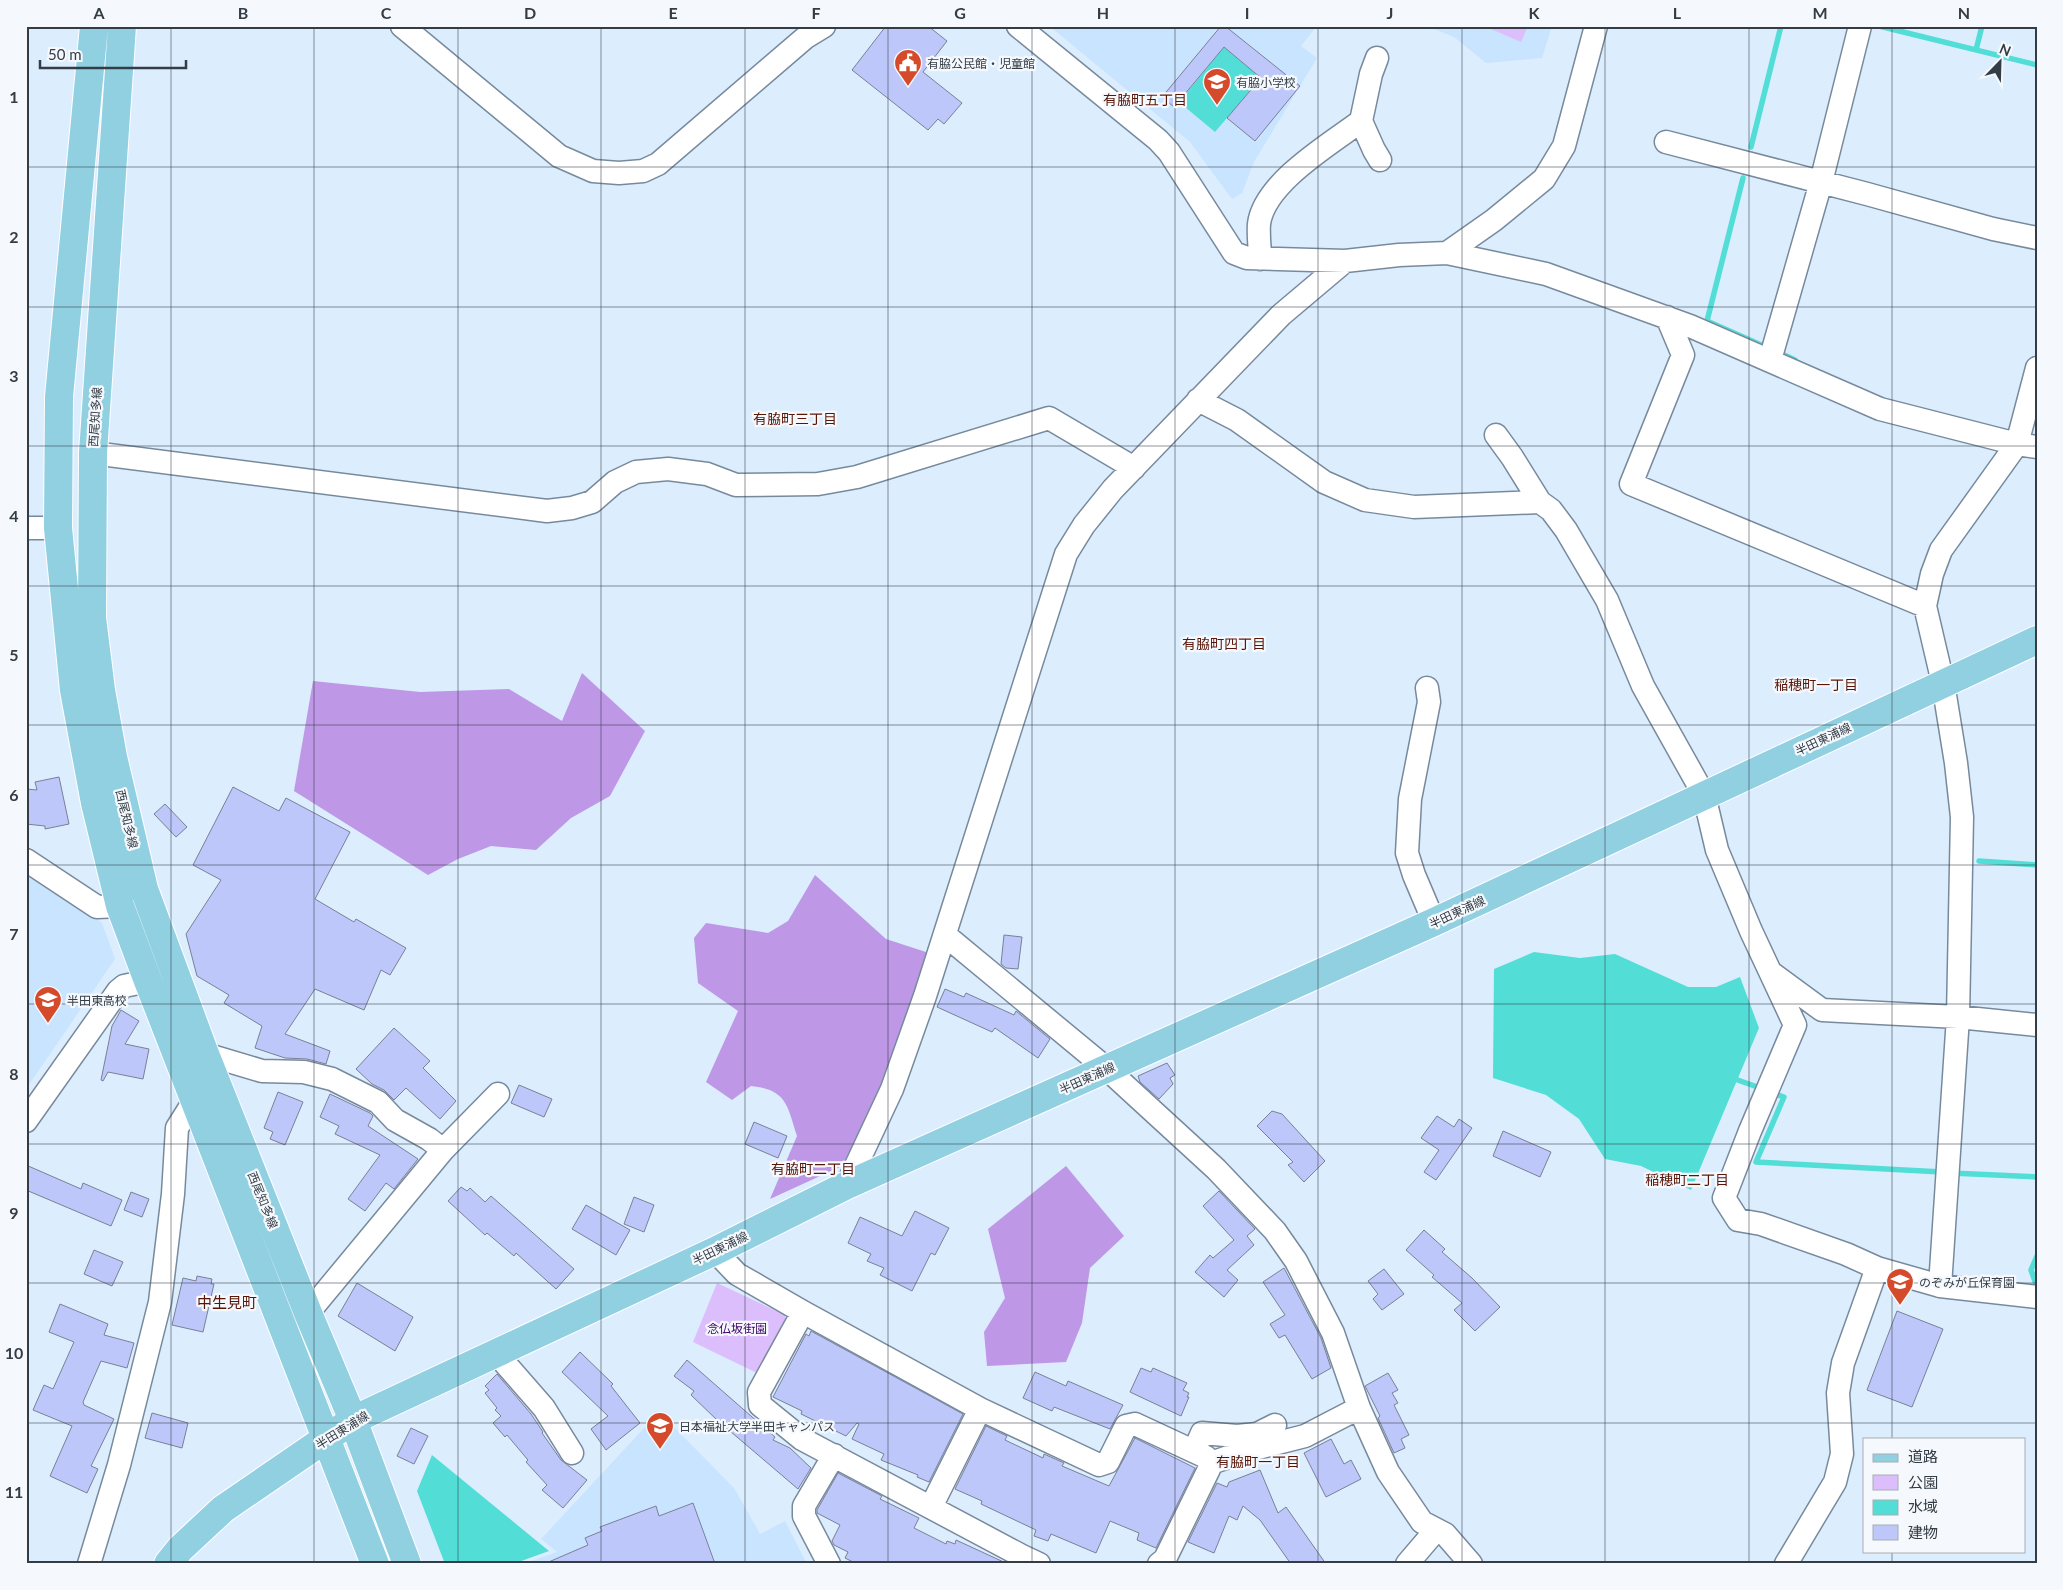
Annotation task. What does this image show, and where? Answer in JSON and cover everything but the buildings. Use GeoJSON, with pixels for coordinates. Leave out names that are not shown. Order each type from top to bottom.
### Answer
{"type":"FeatureCollection","features":[{"type":"Feature","properties":{"kind":"main road"},"geometry":{"type":"LineString","coordinates":[[94,26],[59,397],[58,528],[74,690],[95,803],[120,906],[375,1564]]}},
{"type":"Feature","properties":{"kind":"main road","name":"西尾知多線"},"geometry":{"type":"LineString","coordinates":[[122,26],[93,453],[92,618],[101,690],[113,757],[144,889],[205,1054],[308,1313],[353,1420],[407,1564]]}},
{"type":"Feature","properties":{"kind":"main road","name":"半田東浦線"},"geometry":{"type":"LineString","coordinates":[[168,1564],[180,1549],[223,1509],[353,1420],[715,1251],[848,1185],[1434,922],[2037,640]]}},
{"type":"Feature","properties":{"kind":"street"},"geometry":{"type":"LineString","coordinates":[[402,26],[559,156],[593,171],[619,173],[643,171],[658,164],[806,37],[824,26]]}},
{"type":"Feature","properties":{"kind":"street"},"geometry":{"type":"LineString","coordinates":[[1018,26],[1158,140],[1170,152],[1234,253],[1247,258],[1260,259],[1345,261],[1399,254],[1448,253],[1546,274],[1667,317],[1771,360],[1880,409],[2024,444]]}},
{"type":"Feature","properties":{"kind":"street"},"geometry":{"type":"LineString","coordinates":[[1448,253],[1494,220],[1544,179],[1564,146],[1596,26]]}},
{"type":"Feature","properties":{"kind":"street"},"geometry":{"type":"LineString","coordinates":[[1771,360],[1821,182],[1860,26]]}},
{"type":"Feature","properties":{"kind":"street"},"geometry":{"type":"LineString","coordinates":[[1376,58],[1370,74],[1362,121],[1380,160]]}},
{"type":"Feature","properties":{"kind":"street"},"geometry":{"type":"LineString","coordinates":[[1260,259],[1259,224],[1266,203],[1282,182],[1324,146],[1362,121]]}},
{"type":"Feature","properties":{"kind":"street"},"geometry":{"type":"LineString","coordinates":[[1666,142],[1993,229],[2037,238]]}},
{"type":"Feature","properties":{"kind":"street"},"geometry":{"type":"LineString","coordinates":[[848,1185],[892,1089],[944,935],[1066,554],[1084,525],[1113,489],[1281,316],[1345,261]]}},
{"type":"Feature","properties":{"kind":"street"},"geometry":{"type":"LineString","coordinates":[[1667,317],[1683,355],[1631,484],[1926,606]]}},
{"type":"Feature","properties":{"kind":"street"},"geometry":{"type":"LineString","coordinates":[[1940,1286],[1958,1017],[1962,817],[1956,763],[1943,683],[1926,606],[1932,574],[1941,550],[2024,444],[2024,420],[2037,368]]}},
{"type":"Feature","properties":{"kind":"street"},"geometry":{"type":"LineString","coordinates":[[1198,400],[1237,420],[1324,482],[1365,500],[1414,507],[1540,502]]}},
{"type":"Feature","properties":{"kind":"street"},"geometry":{"type":"LineString","coordinates":[[93,453],[547,511],[572,508],[592,502],[615,482],[636,472],[668,468],[707,474],[736,485],[818,484],[857,477],[1049,418],[1134,468]]}},
{"type":"Feature","properties":{"kind":"street"},"geometry":{"type":"LineString","coordinates":[[1496,435],[1540,502],[1551,510],[1566,530],[1607,600],[1643,686],[1704,796],[1717,850],[1751,931],[1795,1025],[1724,1198],[1738,1220],[1761,1224],[1846,1254],[1877,1268],[1940,1286],[2037,1297]]}},
{"type":"Feature","properties":{"kind":"street"},"geometry":{"type":"LineString","coordinates":[[26,528],[58,528]]}},
{"type":"Feature","properties":{"kind":"street"},"geometry":{"type":"LineString","coordinates":[[1427,688],[1429,702],[1410,799],[1407,853],[1434,922]]}},
{"type":"Feature","properties":{"kind":"street"},"geometry":{"type":"LineString","coordinates":[[26,860],[97,907],[120,906]]}},
{"type":"Feature","properties":{"kind":"street"},"geometry":{"type":"LineString","coordinates":[[944,935],[1107,1069],[1216,1169],[1275,1231],[1296,1261],[1333,1333],[1359,1408],[1388,1472],[1422,1522],[1445,1534],[1471,1564]]}},
{"type":"Feature","properties":{"kind":"street"},"geometry":{"type":"LineString","coordinates":[[1772,974],[1822,1010],[1958,1017],[2037,1025]]}},
{"type":"Feature","properties":{"kind":"street"},"geometry":{"type":"LineString","coordinates":[[26,1121],[118,991],[124,986],[148,981]]}},
{"type":"Feature","properties":{"kind":"street"},"geometry":{"type":"LineString","coordinates":[[205,1054],[262,1071],[304,1072],[332,1078],[378,1102],[395,1120],[429,1139],[443,1150]]}},
{"type":"Feature","properties":{"kind":"street"},"geometry":{"type":"LineString","coordinates":[[308,1313],[443,1150],[498,1094]]}},
{"type":"Feature","properties":{"kind":"street"},"geometry":{"type":"LineString","coordinates":[[90,1564],[160,1302],[173,1194],[177,1128],[194,1101]]}},
{"type":"Feature","properties":{"kind":"street"},"geometry":{"type":"LineString","coordinates":[[715,1251],[737,1274],[803,1312],[980,1409],[1099,1465],[1108,1462],[1126,1426],[1134,1424],[1203,1457],[1246,1451],[1305,1436],[1359,1408]]}},
{"type":"Feature","properties":{"kind":"street"},"geometry":{"type":"LineString","coordinates":[[1786,1564],[1835,1482],[1842,1454],[1838,1393],[1843,1363],[1877,1268]]}},
{"type":"Feature","properties":{"kind":"street"},"geometry":{"type":"LineString","coordinates":[[803,1312],[759,1392],[760,1405],[802,1439],[931,1507],[1027,1561]]}},
{"type":"Feature","properties":{"kind":"street"},"geometry":{"type":"LineString","coordinates":[[496,1353],[544,1408],[572,1452]]}},
{"type":"Feature","properties":{"kind":"street"},"geometry":{"type":"LineString","coordinates":[[931,1507],[980,1409]]}},
{"type":"Feature","properties":{"kind":"street"},"geometry":{"type":"LineString","coordinates":[[1159,1564],[1165,1559],[1203,1457],[1202,1433],[1237,1436],[1257,1434],[1275,1425]]}},
{"type":"Feature","properties":{"kind":"street"},"geometry":{"type":"LineString","coordinates":[[828,1564],[804,1516],[804,1506],[834,1455]]}},
{"type":"Feature","properties":{"kind":"street"},"geometry":{"type":"LineString","coordinates":[[1407,1564],[1436,1530]]}},
{"type":"Feature","properties":{"kind":"shaded area","name":"有脇小学校"},"geometry":{"type":"Polygon","coordinates":[[[1063,26],[1317,26],[1301,46],[1317,58],[1254,162],[1242,193],[1232,199],[1190,142],[1053,29],[1063,26]]]}},
{"type":"Feature","properties":{"kind":"shaded area"},"geometry":{"type":"Polygon","coordinates":[[[1427,26],[1552,26],[1542,58],[1486,63],[1454,37],[1427,26]]]}},
{"type":"Feature","properties":{"kind":"shaded area"},"geometry":{"type":"Polygon","coordinates":[[[582,673],[645,731],[610,796],[571,818],[536,850],[491,846],[458,859],[428,875],[294,791],[313,681],[420,692],[509,689],[562,721],[582,673]]]}},
{"type":"Feature","properties":{"kind":"shaded area","name":"半田東高校"},"geometry":{"type":"Polygon","coordinates":[[[26,869],[102,923],[115,959],[26,1089],[26,869]]]}},
{"type":"Feature","properties":{"kind":"shaded area"},"geometry":{"type":"Polygon","coordinates":[[[815,875],[886,939],[929,953],[882,1087],[842,1166],[770,1199],[797,1136],[788,1108],[779,1095],[763,1088],[751,1086],[732,1100],[706,1082],[738,1011],[698,983],[694,938],[706,923],[768,933],[788,921],[815,875]]]}},
{"type":"Feature","properties":{"kind":"shaded area"},"geometry":{"type":"Polygon","coordinates":[[[1066,1166],[1124,1236],[1090,1268],[1082,1323],[1066,1362],[987,1366],[984,1332],[1005,1298],[988,1229],[1066,1166]]]}},
{"type":"Feature","properties":{"kind":"shaded area","name":"日本福祉大学半田キャンパス"},"geometry":{"type":"Polygon","coordinates":[[[659,1412],[734,1488],[760,1534],[785,1521],[807,1564],[523,1564],[557,1552],[541,1539],[659,1412]]]}},
{"type":"Feature","properties":{"kind":"green space"},"geometry":{"type":"Polygon","coordinates":[[[1484,26],[1528,26],[1521,42],[1484,26]]]}},
{"type":"Feature","properties":{"kind":"green space","name":"念仏坂街園"},"geometry":{"type":"Polygon","coordinates":[[[717,1283],[785,1315],[785,1320],[759,1374],[693,1342],[717,1283]]]}},
{"type":"Feature","properties":{"kind":"water"},"geometry":{"type":"Polygon","coordinates":[[[1224,47],[1261,78],[1215,132],[1179,102],[1224,47]]]}},
{"type":"Feature","properties":{"kind":"water"},"geometry":{"type":"Polygon","coordinates":[[[1534,952],[1580,958],[1615,954],[1688,987],[1716,987],[1740,977],[1759,1028],[1691,1190],[1641,1166],[1605,1159],[1579,1119],[1546,1095],[1493,1078],[1494,969],[1534,952]]]}},
{"type":"Feature","properties":{"kind":"water"},"geometry":{"type":"Polygon","coordinates":[[[432,1455],[549,1551],[513,1564],[445,1564],[417,1491],[432,1455]]]}},
{"type":"Feature","properties":{"kind":"waterway"},"geometry":{"type":"LineString","coordinates":[[1751,147],[1781,26]]}},
{"type":"Feature","properties":{"kind":"waterway"},"geometry":{"type":"LineString","coordinates":[[1879,26],[2037,65]]}},
{"type":"Feature","properties":{"kind":"waterway"},"geometry":{"type":"LineString","coordinates":[[1976,50],[1982,26]]}},
{"type":"Feature","properties":{"kind":"waterway"},"geometry":{"type":"LineString","coordinates":[[1743,178],[1707,321],[1768,348]]}},
{"type":"Feature","properties":{"kind":"waterway"},"geometry":{"type":"LineString","coordinates":[[1776,351],[1795,360]]}},
{"type":"Feature","properties":{"kind":"waterway"},"geometry":{"type":"LineString","coordinates":[[1979,861],[2037,865]]}},
{"type":"Feature","properties":{"kind":"waterway"},"geometry":{"type":"LineString","coordinates":[[1732,1078],[1763,1089]]}},
{"type":"Feature","properties":{"kind":"waterway"},"geometry":{"type":"LineString","coordinates":[[1772,1093],[1784,1097],[1756,1162],[1942,1172]]}},
{"type":"Feature","properties":{"kind":"waterway"},"geometry":{"type":"LineString","coordinates":[[1951,1173],[2037,1177]]}},
{"type":"Feature","properties":{"kind":"waterway"},"geometry":{"type":"LineString","coordinates":[[2036,1284],[2031,1270],[2037,1256]]}},
{"type":"Feature","properties":{"kind":"place","name":"有脇公民館・児童館"},"geometry":{"type":"Point","coordinates":[908,87]}},
{"type":"Feature","properties":{"kind":"place","name":"有脇小学校"},"geometry":{"type":"Point","coordinates":[1217,106]}},
{"type":"Feature","properties":{"kind":"place","name":"半田東高校"},"geometry":{"type":"Point","coordinates":[48,1024]}},
{"type":"Feature","properties":{"kind":"place","name":"のぞみが丘保育園"},"geometry":{"type":"Point","coordinates":[1900,1306]}},
{"type":"Feature","properties":{"kind":"place","name":"日本福祉大学半田キャンパス"},"geometry":{"type":"Point","coordinates":[660,1450]}},
{"type":"Feature","properties":{"kind":"district","name":"有脇町五丁目"},"geometry":{"type":"Point","coordinates":[1145,99]}},
{"type":"Feature","properties":{"kind":"district","name":"有脇町三丁目"},"geometry":{"type":"Point","coordinates":[795,418]}},
{"type":"Feature","properties":{"kind":"district","name":"有脇町四丁目"},"geometry":{"type":"Point","coordinates":[1224,643]}},
{"type":"Feature","properties":{"kind":"district","name":"稲穂町一丁目"},"geometry":{"type":"Point","coordinates":[1816,684]}},
{"type":"Feature","properties":{"kind":"district","name":"有脇町二丁目"},"geometry":{"type":"Point","coordinates":[813,1168]}},
{"type":"Feature","properties":{"kind":"district","name":"稲穂町二丁目"},"geometry":{"type":"Point","coordinates":[1687,1179]}},
{"type":"Feature","properties":{"kind":"district","name":"中生見町"},"geometry":{"type":"Point","coordinates":[227,1302]}},
{"type":"Feature","properties":{"kind":"district","name":"有脇町一丁目"},"geometry":{"type":"Point","coordinates":[1258,1461]}}]}
